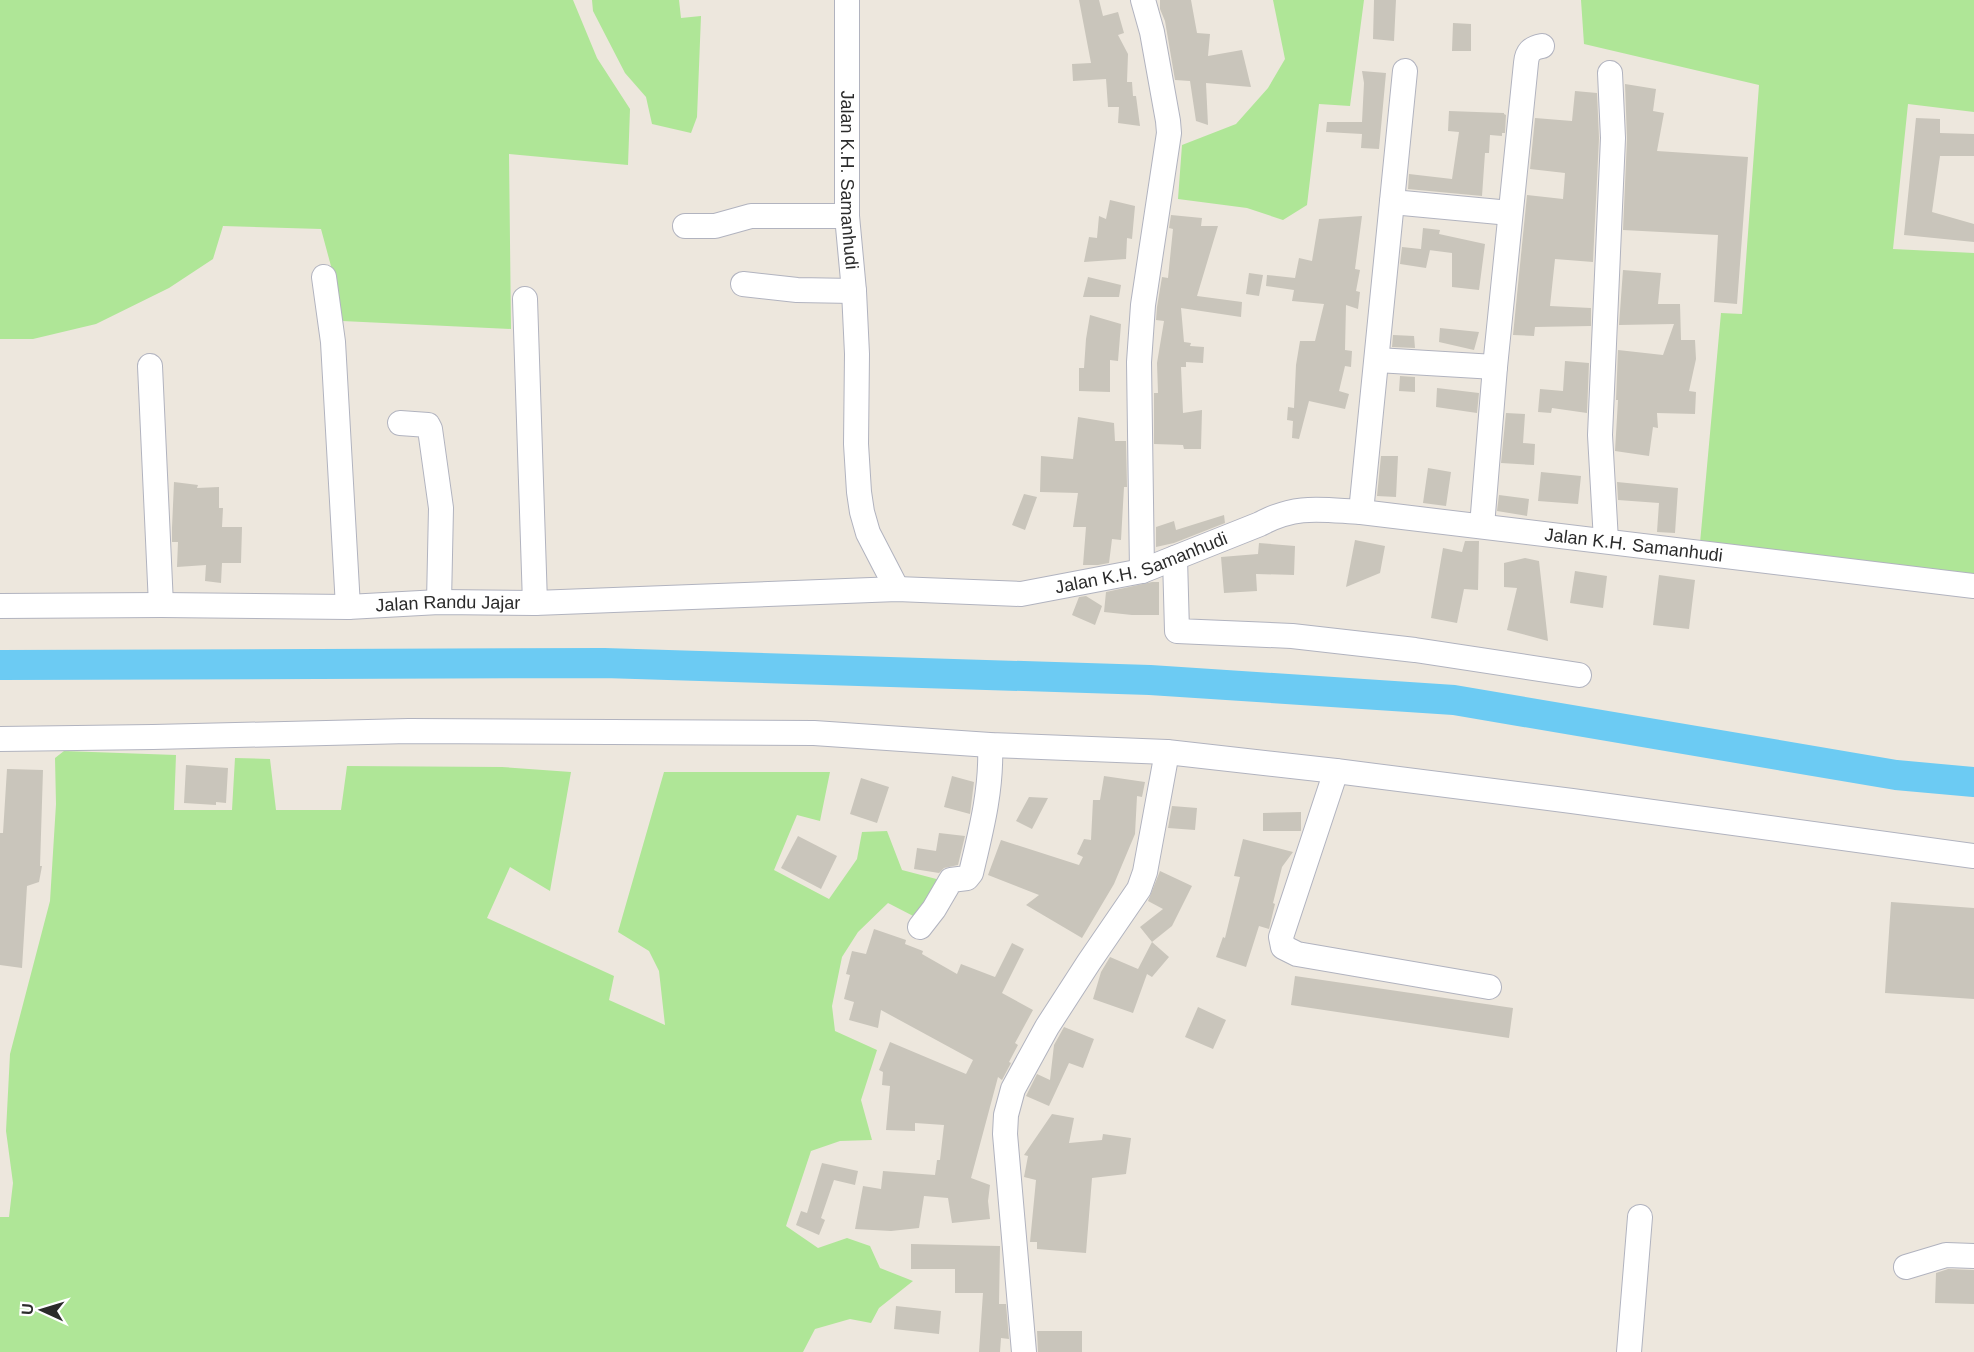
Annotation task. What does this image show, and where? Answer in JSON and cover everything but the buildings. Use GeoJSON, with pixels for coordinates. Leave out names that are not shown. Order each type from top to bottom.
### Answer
{"type":"FeatureCollection","features":[{"type":"Feature","properties":{"kind":"street","name":"Jalan K.H. Samanhudi"},"geometry":{"type":"LineString","coordinates":[[847,0],[847,216],[857,354],[856,444],[860,502],[868,533],[897,589],[1022,594],[1142,571],[1291,511],[1305,509],[1361,512],[1974,586]]}},
{"type":"Feature","properties":{"kind":"street"},"geometry":{"type":"LineString","coordinates":[[1142,571],[1139,362],[1143,305],[1169,133],[1152,32],[1143,0]]}},
{"type":"Feature","properties":{"kind":"street"},"geometry":{"type":"LineString","coordinates":[[1482,526],[1495,367],[1527,55],[1535,47],[1542,46]]}},
{"type":"Feature","properties":{"kind":"street"},"geometry":{"type":"LineString","coordinates":[[1361,512],[1405,71]]}},
{"type":"Feature","properties":{"kind":"street"},"geometry":{"type":"LineString","coordinates":[[1606,541],[1600,435],[1613,138],[1610,73]]}},
{"type":"Feature","properties":{"kind":"street"},"geometry":{"type":"LineString","coordinates":[[1392,202],[1510,213]]}},
{"type":"Feature","properties":{"kind":"street"},"geometry":{"type":"LineString","coordinates":[[685,226],[715,226],[751,216],[847,216]]}},
{"type":"Feature","properties":{"kind":"street"},"geometry":{"type":"LineString","coordinates":[[324,277],[333,342],[348,592]]}},
{"type":"Feature","properties":{"kind":"street"},"geometry":{"type":"LineString","coordinates":[[742,285],[797,290],[854,291]]}},
{"type":"Feature","properties":{"kind":"street"},"geometry":{"type":"LineString","coordinates":[[525,299],[534,588]]}},
{"type":"Feature","properties":{"kind":"street"},"geometry":{"type":"LineString","coordinates":[[1377,360],[1495,367]]}},
{"type":"Feature","properties":{"kind":"street"},"geometry":{"type":"LineString","coordinates":[[150,366],[161,592]]}},
{"type":"Feature","properties":{"kind":"street"},"geometry":{"type":"LineString","coordinates":[[400,423],[430,426],[441,508],[438,590]]}},
{"type":"Feature","properties":{"kind":"street"},"geometry":{"type":"LineString","coordinates":[[1175,558],[1177,631],[1292,636],[1415,650],[1579,675]]}},
{"type":"Feature","properties":{"kind":"street","name":"Jalan Randu Jajar"},"geometry":{"type":"LineString","coordinates":[[0,606],[161,592],[348,592],[534,588],[897,589]]}},
{"type":"Feature","properties":{"kind":"street"},"geometry":{"type":"LineString","coordinates":[[0,739],[409,731],[814,733],[991,761],[1167,752],[1336,771],[1974,856]]}},
{"type":"Feature","properties":{"kind":"street"},"geometry":{"type":"LineString","coordinates":[[1024,1352],[1005,1134],[1009,1103],[1013,1089],[1047,1028],[1139,889],[1145,872],[1167,752]]}},
{"type":"Feature","properties":{"kind":"street"},"geometry":{"type":"LineString","coordinates":[[920,927],[951,880],[970,877],[983,828],[991,761]]}},
{"type":"Feature","properties":{"kind":"street"},"geometry":{"type":"LineString","coordinates":[[1336,771],[1281,937],[1283,947],[1298,954],[1489,987]]}},
{"type":"Feature","properties":{"kind":"street"},"geometry":{"type":"LineString","coordinates":[[1629,1352],[1640,1216]]}},
{"type":"Feature","properties":{"kind":"street"},"geometry":{"type":"LineString","coordinates":[[1906,1267],[1946,1255],[1974,1256]]}},
{"type":"Feature","properties":{"kind":"green space"},"geometry":{"type":"Polygon","coordinates":[[[0,0],[573,0],[597,58],[630,109],[628,165],[509,154],[511,329],[342,321],[335,281],[321,229],[223,226],[213,259],[169,288],[96,324],[33,339],[0,339],[0,0]]]}},
{"type":"Feature","properties":{"kind":"green space"},"geometry":{"type":"Polygon","coordinates":[[[592,0],[679,0],[681,18],[701,16],[697,117],[691,133],[652,124],[646,97],[625,73],[593,11],[592,0]]]}},
{"type":"Feature","properties":{"kind":"green space"},"geometry":{"type":"Polygon","coordinates":[[[1273,0],[1364,0],[1350,106],[1319,104],[1307,205],[1283,220],[1247,208],[1178,199],[1182,145],[1236,124],[1268,88],[1285,59],[1273,0]]]}},
{"type":"Feature","properties":{"kind":"green space"},"geometry":{"type":"Polygon","coordinates":[[[1581,0],[1974,0],[1974,112],[1908,104],[1893,249],[1974,253],[1974,578],[1700,543],[1721,313],[1742,314],[1759,85],[1584,44],[1581,0]]]}},
{"type":"Feature","properties":{"kind":"green space"},"geometry":{"type":"Polygon","coordinates":[[[64,751],[176,755],[174,810],[232,810],[235,758],[270,759],[276,810],[341,810],[347,766],[502,767],[571,772],[550,891],[510,867],[487,918],[614,976],[609,1000],[665,1025],[659,971],[649,951],[618,932],[664,772],[830,772],[820,821],[797,815],[774,870],[829,899],[857,859],[862,832],[887,831],[902,870],[944,881],[919,919],[888,903],[858,932],[842,957],[832,1006],[835,1031],[877,1050],[861,1100],[872,1140],[840,1141],[811,1151],[786,1226],[818,1248],[847,1238],[870,1246],[880,1268],[913,1281],[879,1308],[871,1323],[850,1319],[815,1329],[803,1352],[0,1352],[0,1217],[9,1217],[13,1183],[6,1131],[10,1054],[50,901],[56,804],[55,758],[64,751]]]}},
{"type":"Feature","properties":{"kind":"waterway"},"geometry":{"type":"LineString","coordinates":[[0,665],[604,663],[1150,680],[1454,700],[1896,775],[1974,782]]}}]}
